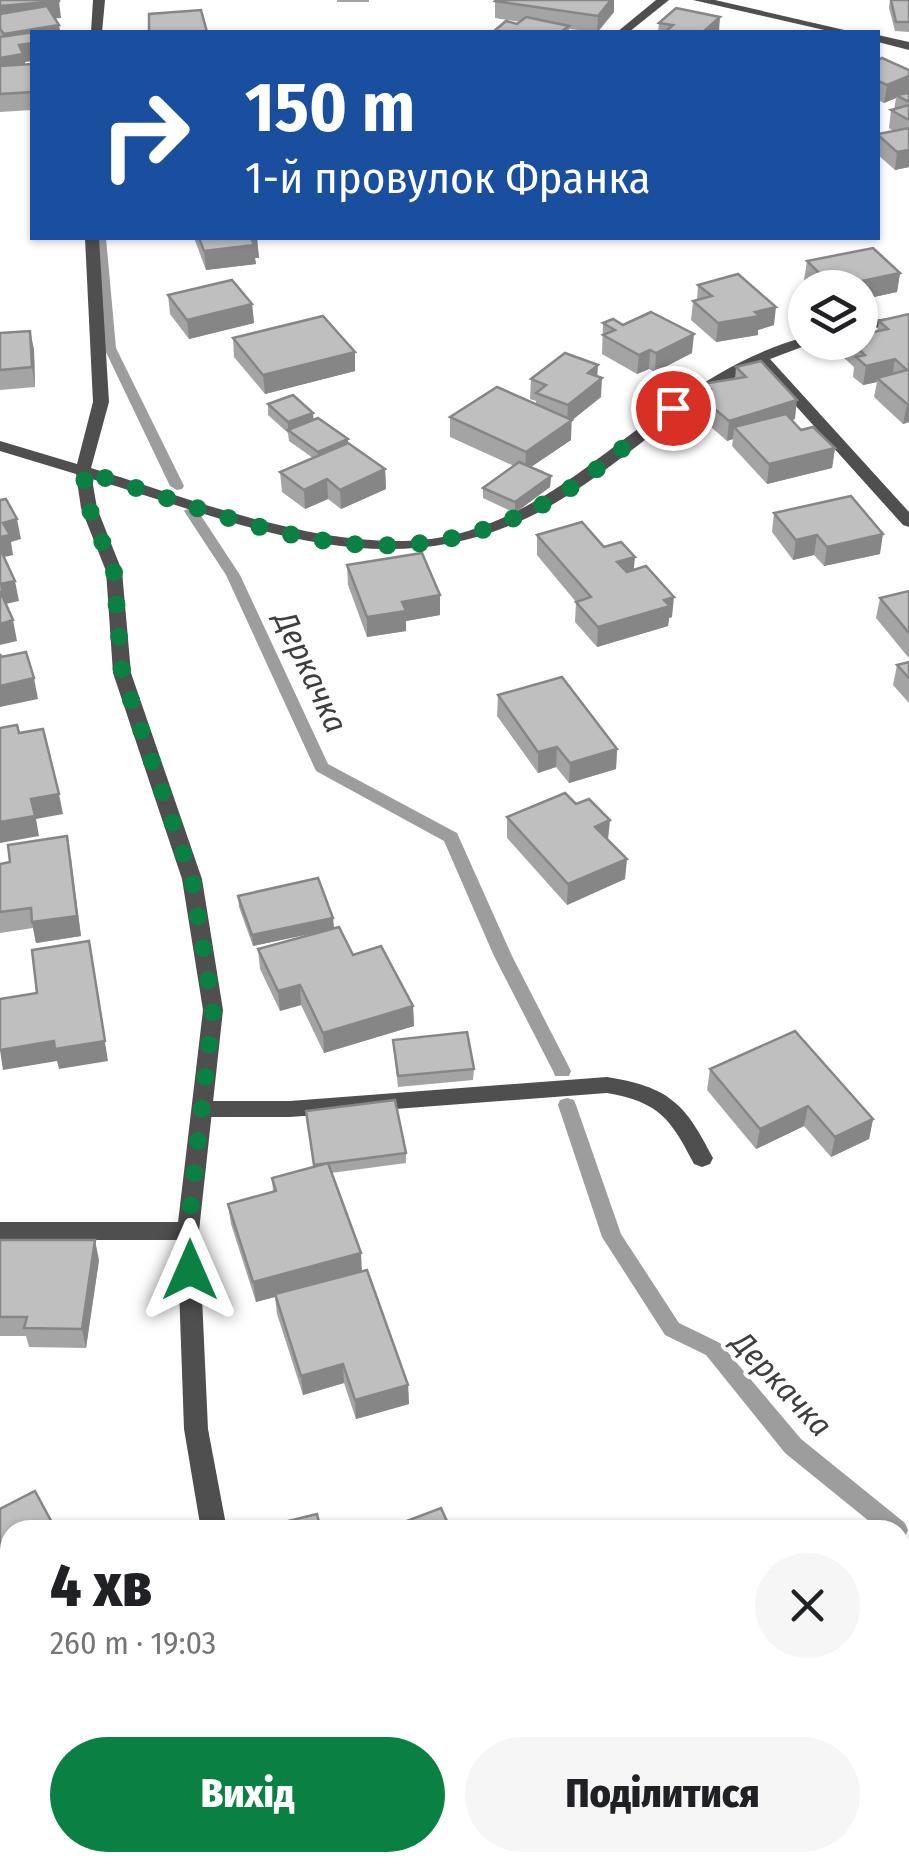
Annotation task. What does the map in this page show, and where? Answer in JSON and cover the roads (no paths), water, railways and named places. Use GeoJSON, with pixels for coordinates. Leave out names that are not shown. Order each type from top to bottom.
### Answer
{"type":"FeatureCollection","features":[{"type":"Feature","properties":{"kind":"street"},"geometry":{"type":"LineString","coordinates":[[97,30],[99,0]]}},
{"type":"Feature","properties":{"kind":"street"},"geometry":{"type":"LineString","coordinates":[[625,30],[664,0]]}},
{"type":"Feature","properties":{"kind":"street"},"geometry":{"type":"LineString","coordinates":[[699,0],[838,30]]}},
{"type":"Feature","properties":{"kind":"street"},"geometry":{"type":"LineString","coordinates":[[880,39],[909,46]]}},
{"type":"Feature","properties":{"kind":"street"},"geometry":{"type":"LineString","coordinates":[[92,240],[101,402],[83,471],[89,508],[114,572],[122,674],[192,879],[213,1010],[188,1230],[196,1429],[212,1520]]}},
{"type":"Feature","properties":{"kind":"street"},"geometry":{"type":"LineString","coordinates":[[878,323],[909,319]]}},
{"type":"Feature","properties":{"kind":"street"},"geometry":{"type":"LineString","coordinates":[[0,446],[293,535],[356,548],[428,546],[493,527],[560,494],[698,390],[759,356],[788,347]]}},
{"type":"Feature","properties":{"kind":"street"},"geometry":{"type":"LineString","coordinates":[[759,356],[909,522]]}},
{"type":"Feature","properties":{"kind":"street"},"geometry":{"type":"LineString","coordinates":[[203,1110],[290,1108],[607,1085],[652,1091],[681,1115],[702,1158]]}},
{"type":"Feature","properties":{"kind":"street"},"geometry":{"type":"LineString","coordinates":[[0,1231],[188,1230]]}},
{"type":"Feature","properties":{"kind":"waterway","name":"Деркачка"},"geometry":{"type":"LineString","coordinates":[[100,240],[110,348],[177,486]]}},
{"type":"Feature","properties":{"kind":"waterway","name":"Деркачка"},"geometry":{"type":"LineString","coordinates":[[191,511],[233,575],[322,767],[451,837],[503,956],[562,1071]]}},
{"type":"Feature","properties":{"kind":"waterway","name":"Деркачка"},"geometry":{"type":"LineString","coordinates":[[567,1105],[612,1237],[672,1329],[713,1349],[793,1446],[885,1520]]}}]}
